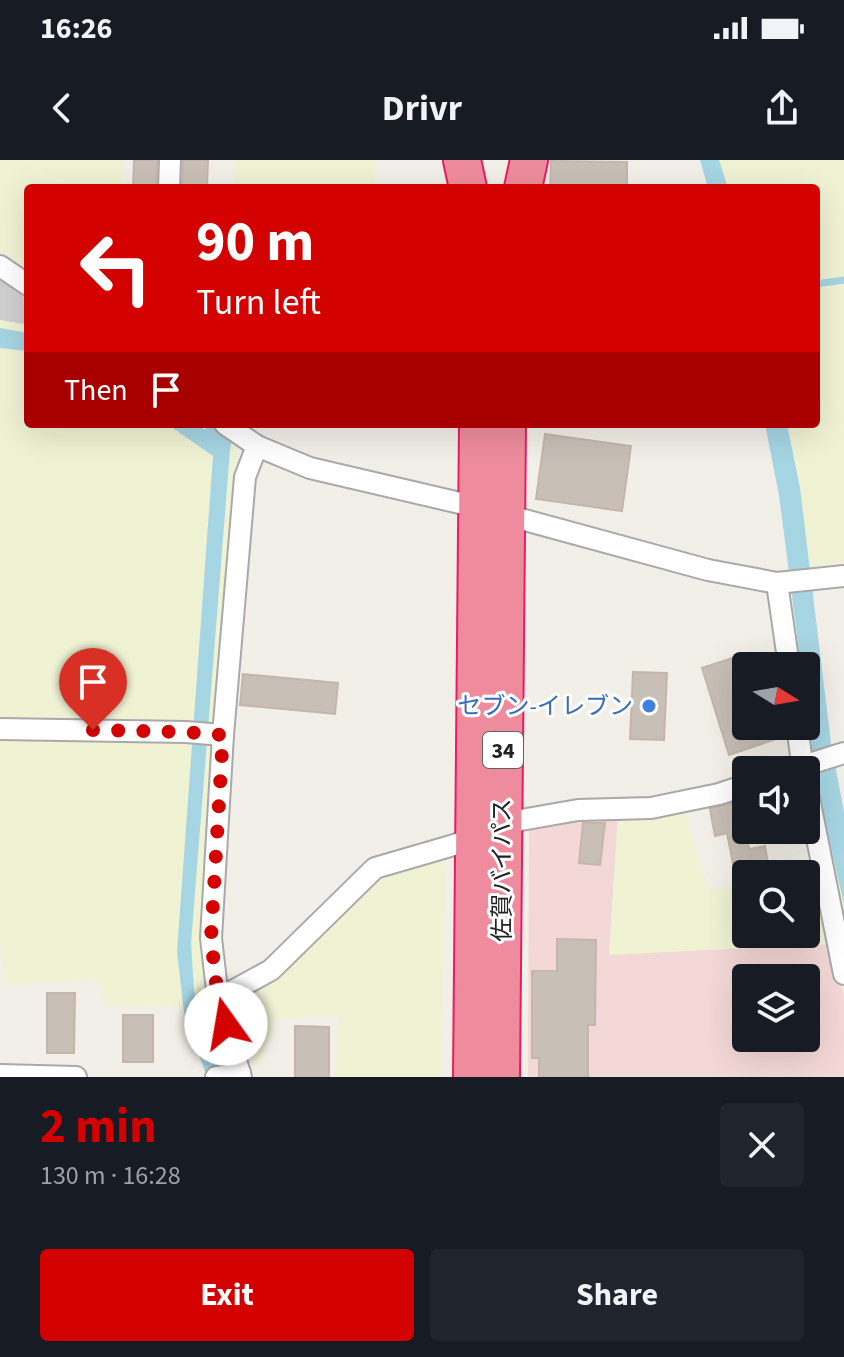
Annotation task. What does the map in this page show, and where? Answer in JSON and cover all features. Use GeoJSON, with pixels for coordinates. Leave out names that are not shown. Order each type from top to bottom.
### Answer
{"type":"FeatureCollection","features":[{"type":"Feature","properties":{"kind":"highway"},"geometry":{"type":"LineString","coordinates":[[462,160],[467,184]]}},
{"type":"Feature","properties":{"kind":"highway"},"geometry":{"type":"LineString","coordinates":[[480,160],[480,184]]}},
{"type":"Feature","properties":{"kind":"highway"},"geometry":{"type":"LineString","coordinates":[[511,160],[511,184]]}},
{"type":"Feature","properties":{"kind":"highway"},"geometry":{"type":"LineString","coordinates":[[524,184],[529,160]]}},
{"type":"Feature","properties":{"kind":"highway","name":"佐賀バイパス"},"geometry":{"type":"LineString","coordinates":[[472,1077],[488,833],[491,510],[479,428]]}},
{"type":"Feature","properties":{"kind":"highway","name":"佐賀バイパス"},"geometry":{"type":"LineString","coordinates":[[491,510],[506,428]]}},
{"type":"Feature","properties":{"kind":"highway","name":"佐賀バイパス"},"geometry":{"type":"LineString","coordinates":[[488,833],[501,1077]]}},
{"type":"Feature","properties":{"kind":"street"},"geometry":{"type":"LineString","coordinates":[[169,184],[170,160]]}},
{"type":"Feature","properties":{"kind":"street"},"geometry":{"type":"LineString","coordinates":[[0,266],[24,282]]}},
{"type":"Feature","properties":{"kind":"street"},"geometry":{"type":"LineString","coordinates":[[232,429],[257,446],[310,468],[491,510],[708,570],[777,583],[844,576]]}},
{"type":"Feature","properties":{"kind":"street"},"geometry":{"type":"LineString","coordinates":[[230,1076],[211,938],[217,735],[245,477],[257,446]]}},
{"type":"Feature","properties":{"kind":"street"},"geometry":{"type":"LineString","coordinates":[[777,583],[787,652]]}},
{"type":"Feature","properties":{"kind":"street"},"geometry":{"type":"LineString","coordinates":[[0,729],[217,735]]}},
{"type":"Feature","properties":{"kind":"street"},"geometry":{"type":"LineString","coordinates":[[820,763],[843,753]]}},
{"type":"Feature","properties":{"kind":"street"},"geometry":{"type":"LineString","coordinates":[[218,999],[271,970],[375,868],[521,820],[578,810],[651,808],[732,790]]}},
{"type":"Feature","properties":{"kind":"street"},"geometry":{"type":"LineString","coordinates":[[816,844],[844,974]]}},
{"type":"Feature","properties":{"kind":"street"},"geometry":{"type":"LineString","coordinates":[[0,1075],[76,1077]]}},
{"type":"Feature","properties":{"kind":"shaded area"},"geometry":{"type":"Polygon","coordinates":[[[0,280],[24,297],[24,324],[0,320],[0,280]]]}},
{"type":"Feature","properties":{"kind":"shaded area"},"geometry":{"type":"Polygon","coordinates":[[[565,818],[618,818],[609,954],[820,948],[820,944],[830,944],[844,995],[844,1077],[528,1077],[529,830],[565,818]]]}},
{"type":"Feature","properties":{"kind":"green space"},"geometry":{"type":"Polygon","coordinates":[[[0,160],[123,160],[121,184],[24,184],[24,266],[0,250],[0,160]]]}},
{"type":"Feature","properties":{"kind":"green space"},"geometry":{"type":"Polygon","coordinates":[[[235,160],[376,160],[374,184],[234,184],[235,160]]]}},
{"type":"Feature","properties":{"kind":"green space"},"geometry":{"type":"Polygon","coordinates":[[[715,160],[844,160],[844,562],[806,565],[782,428],[820,428],[820,184],[723,184],[715,160]]]}},
{"type":"Feature","properties":{"kind":"green space"},"geometry":{"type":"Polygon","coordinates":[[[0,320],[24,324],[24,428],[206,428],[237,450],[200,948],[208,1007],[104,1006],[99,980],[5,984],[0,938],[0,320]]]}},
{"type":"Feature","properties":{"kind":"green space"},"geometry":{"type":"Polygon","coordinates":[[[684,810],[708,889],[732,887],[732,948],[749,948],[609,955],[618,818],[684,810]]]}},
{"type":"Feature","properties":{"kind":"green space"},"geometry":{"type":"Polygon","coordinates":[[[446,840],[441,1077],[335,1077],[339,1015],[276,1019],[256,1070],[235,1003],[277,949],[368,861],[446,840]]]}},
{"type":"Feature","properties":{"kind":"green space"},"geometry":{"type":"Polygon","coordinates":[[[844,877],[844,995],[829,944],[820,944],[820,880],[844,877]]]}},
{"type":"Feature","properties":{"kind":"water"},"geometry":{"type":"Polygon","coordinates":[[[700,160],[719,160],[727,184],[707,184],[700,160]]]}},
{"type":"Feature","properties":{"kind":"water"},"geometry":{"type":"Polygon","coordinates":[[[0,328],[24,332],[24,351],[0,348],[0,328]]]}},
{"type":"Feature","properties":{"kind":"water"},"geometry":{"type":"Polygon","coordinates":[[[173,428],[234,428],[191,943],[194,991],[219,1077],[207,1077],[184,1012],[177,952],[213,456],[173,428]]]}},
{"type":"Feature","properties":{"kind":"water"},"geometry":{"type":"Polygon","coordinates":[[[766,428],[788,428],[800,488],[820,652],[799,652],[779,495],[766,428]]]}},
{"type":"Feature","properties":{"kind":"water"},"geometry":{"type":"Polygon","coordinates":[[[820,653],[831,743],[844,812],[844,904],[820,794],[820,756],[813,756],[811,740],[820,740],[820,653]]]}},
{"type":"Feature","properties":{"kind":"building"},"geometry":{"type":"Polygon","coordinates":[[[134,160],[157,160],[156,184],[133,184],[134,160]]]}},
{"type":"Feature","properties":{"kind":"building"},"geometry":{"type":"Polygon","coordinates":[[[183,160],[208,160],[207,184],[182,184],[183,160]]]}},
{"type":"Feature","properties":{"kind":"building"},"geometry":{"type":"Polygon","coordinates":[[[551,161],[627,162],[627,184],[550,184],[551,161]]]}},
{"type":"Feature","properties":{"kind":"building"},"geometry":{"type":"Polygon","coordinates":[[[545,434],[631,446],[622,511],[536,499],[545,434]]]}},
{"type":"Feature","properties":{"kind":"building"},"geometry":{"type":"Polygon","coordinates":[[[732,658],[732,740],[773,740],[729,755],[702,668],[732,658]]]}},
{"type":"Feature","properties":{"kind":"building","name":"セブン-イレブン"},"geometry":{"type":"Polygon","coordinates":[[[633,672],[667,673],[664,740],[630,739],[633,672]]]}},
{"type":"Feature","properties":{"kind":"building"},"geometry":{"type":"Polygon","coordinates":[[[243,674],[338,683],[335,714],[240,705],[243,674]]]}},
{"type":"Feature","properties":{"kind":"building"},"geometry":{"type":"Polygon","coordinates":[[[732,803],[732,844],[748,844],[749,849],[765,846],[768,860],[732,860],[727,833],[715,836],[710,809],[732,803]]]}},
{"type":"Feature","properties":{"kind":"building"},"geometry":{"type":"Polygon","coordinates":[[[583,823],[605,823],[600,865],[579,863],[583,823]]]}},
{"type":"Feature","properties":{"kind":"building"},"geometry":{"type":"Polygon","coordinates":[[[557,939],[596,940],[595,1025],[588,1025],[588,1077],[539,1077],[539,1058],[532,1058],[532,971],[557,971],[557,939]]]}},
{"type":"Feature","properties":{"kind":"building"},"geometry":{"type":"Polygon","coordinates":[[[47,993],[75,993],[74,1053],[47,1053],[47,993]]]}},
{"type":"Feature","properties":{"kind":"building"},"geometry":{"type":"Polygon","coordinates":[[[123,1015],[153,1015],[153,1062],[123,1062],[123,1015]]]}},
{"type":"Feature","properties":{"kind":"building"},"geometry":{"type":"Polygon","coordinates":[[[295,1026],[329,1027],[329,1077],[295,1077],[295,1026]]]}},
{"type":"Feature","properties":{"kind":"waterway"},"geometry":{"type":"LineString","coordinates":[[820,283],[844,280]]}},
{"type":"Feature","properties":{"kind":"place","name":"セブン-イレブン"},"geometry":{"type":"Point","coordinates":[649,706]}},
{"type":"Feature","properties":{"kind":"route"},"geometry":{"type":"LineString","coordinates":[[93,730],[223,735],[211,938],[218,999],[226,1024]]}}]}
